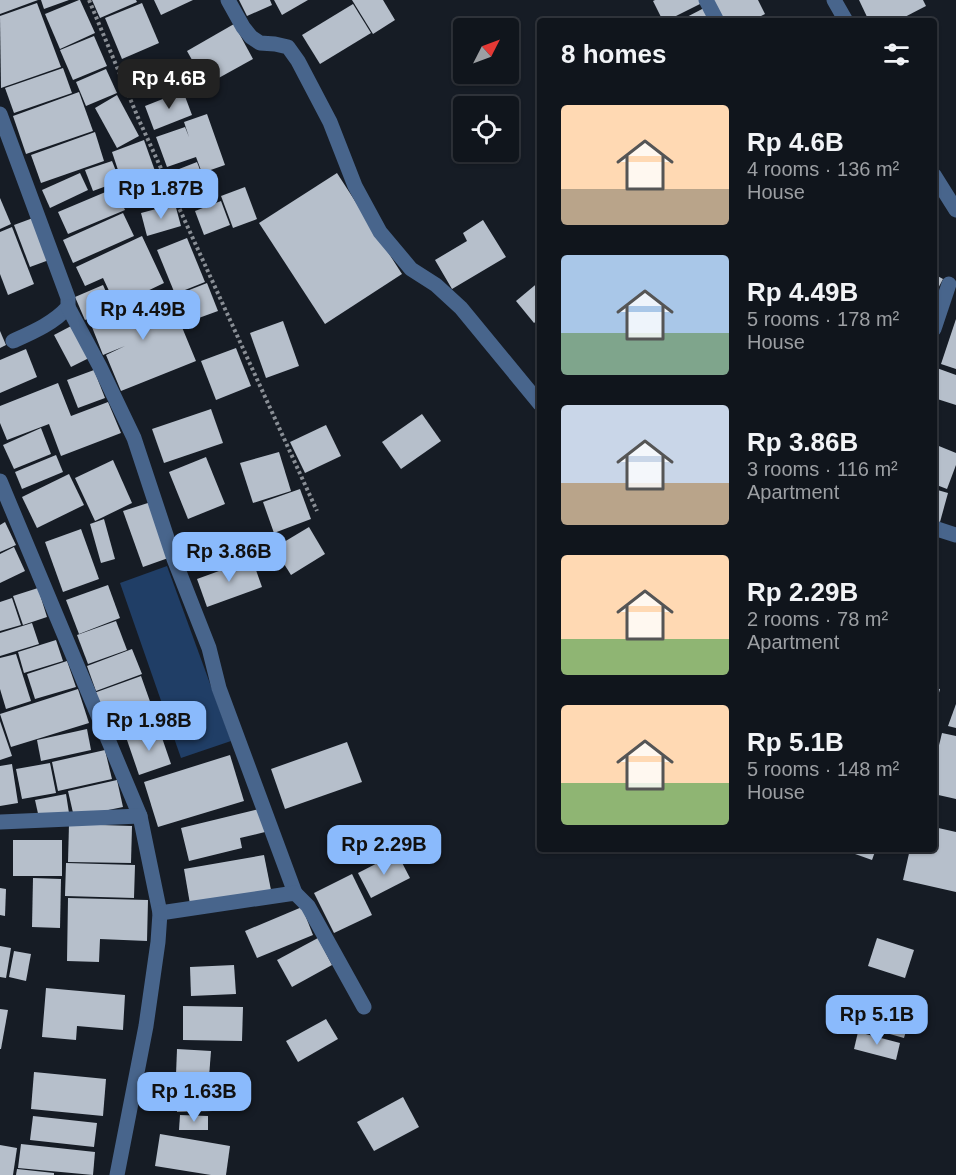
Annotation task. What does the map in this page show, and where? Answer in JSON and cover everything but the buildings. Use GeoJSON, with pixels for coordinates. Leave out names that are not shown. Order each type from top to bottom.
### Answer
{"type":"FeatureCollection","features":[{"type":"Feature","properties":{"kind":"street"},"geometry":{"type":"LineString","coordinates":[[228,0],[251,37],[260,43],[288,47],[298,62],[330,122],[355,186],[380,232],[411,269],[436,285],[461,308],[537,400]]}},
{"type":"Feature","properties":{"kind":"street"},"geometry":{"type":"LineString","coordinates":[[706,0],[715,18]]}},
{"type":"Feature","properties":{"kind":"street"},"geometry":{"type":"LineString","coordinates":[[834,0],[844,18]]}},
{"type":"Feature","properties":{"kind":"street"},"geometry":{"type":"LineString","coordinates":[[0,114],[68,298],[68,307],[134,438],[174,559],[209,648],[219,688],[295,893],[308,906],[364,1007]]}},
{"type":"Feature","properties":{"kind":"street"},"geometry":{"type":"LineString","coordinates":[[937,180],[956,210]]}},
{"type":"Feature","properties":{"kind":"street"},"geometry":{"type":"LineString","coordinates":[[937,320],[949,284]]}},
{"type":"Feature","properties":{"kind":"street"},"geometry":{"type":"LineString","coordinates":[[13,341],[61,316],[68,307]]}},
{"type":"Feature","properties":{"kind":"street"},"geometry":{"type":"LineString","coordinates":[[0,482],[140,816],[160,913],[146,1026],[117,1175]]}},
{"type":"Feature","properties":{"kind":"street"},"geometry":{"type":"LineString","coordinates":[[937,529],[956,535]]}},
{"type":"Feature","properties":{"kind":"street"},"geometry":{"type":"LineString","coordinates":[[0,822],[140,816]]}},
{"type":"Feature","properties":{"kind":"street"},"geometry":{"type":"LineString","coordinates":[[160,913],[295,893]]}},
{"type":"Feature","properties":{"kind":"path"},"geometry":{"type":"LineString","coordinates":[[89,0],[139,120],[317,511]]}},
{"type":"Feature","properties":{"kind":"shaded area"},"geometry":{"type":"Polygon","coordinates":[[[167,566],[231,741],[181,758],[120,583],[167,566]]]}}]}
